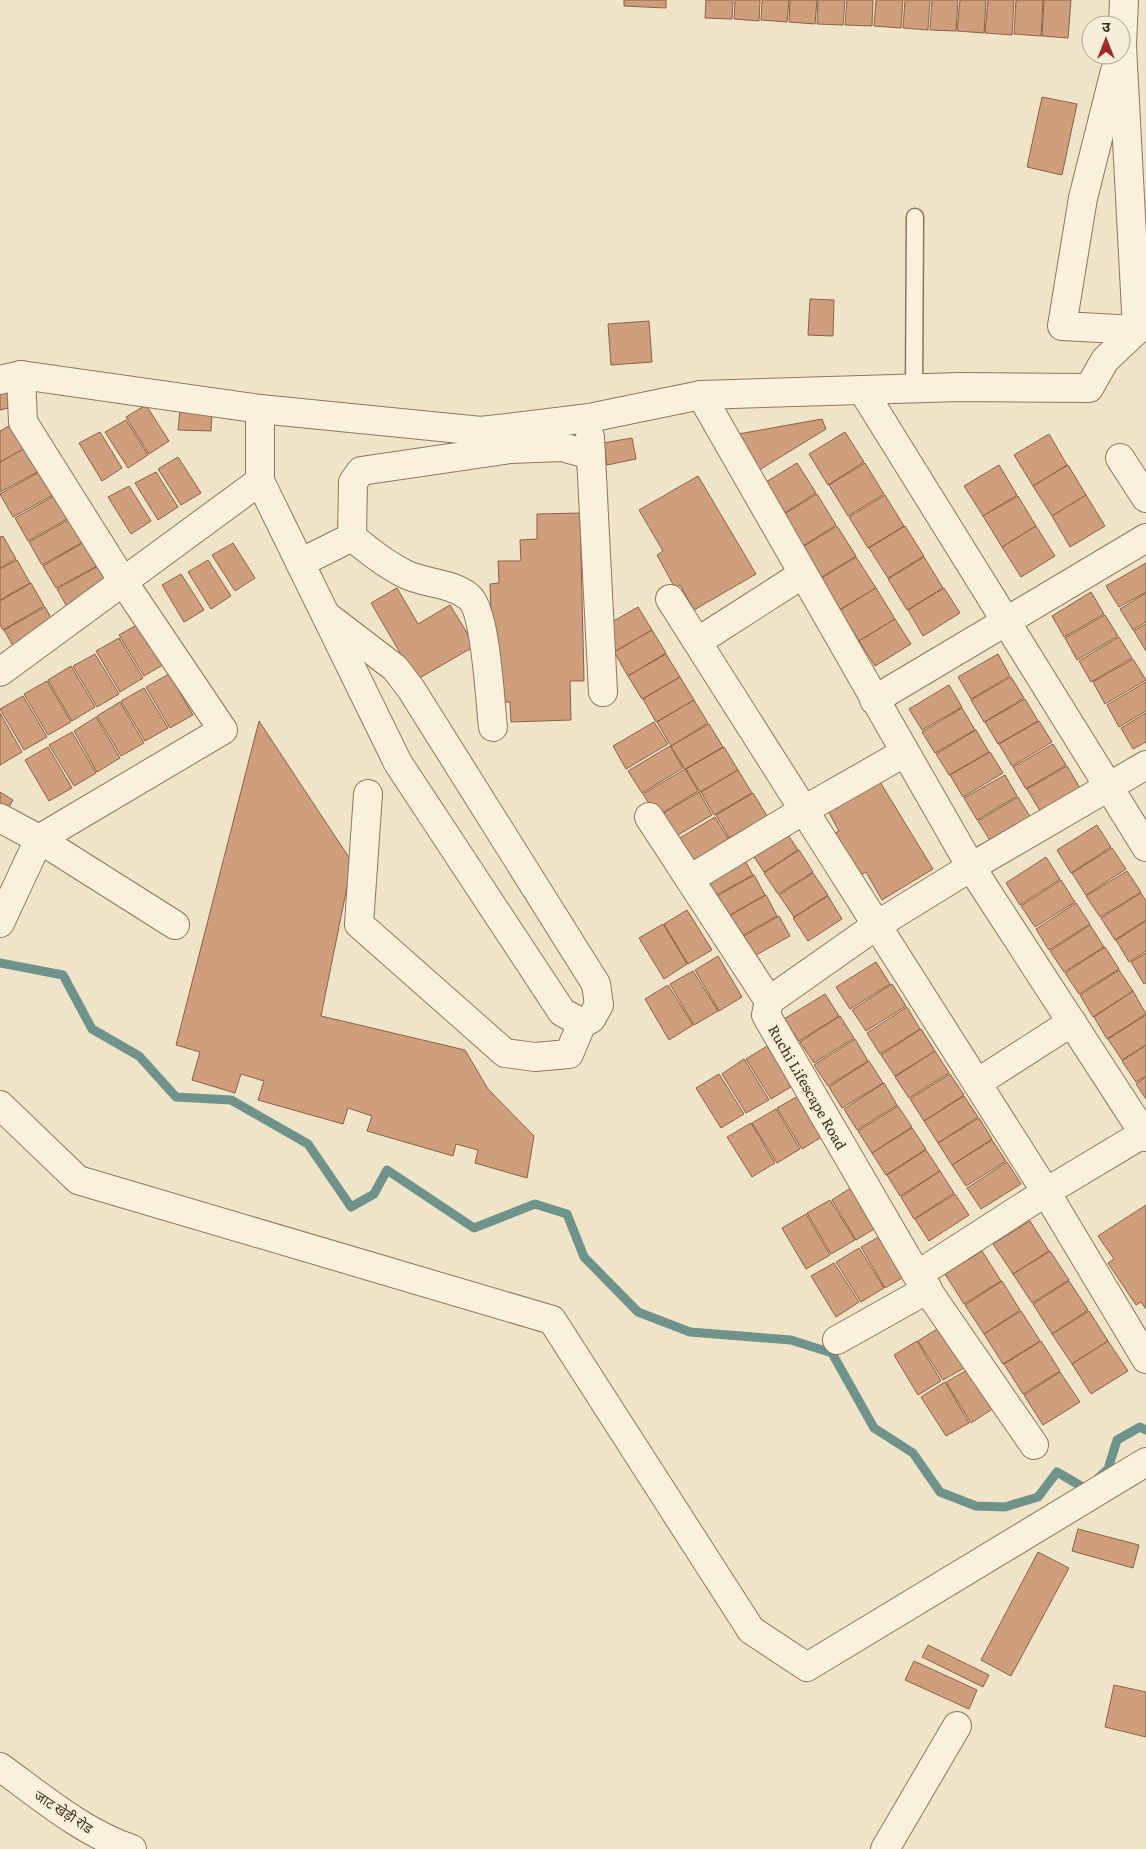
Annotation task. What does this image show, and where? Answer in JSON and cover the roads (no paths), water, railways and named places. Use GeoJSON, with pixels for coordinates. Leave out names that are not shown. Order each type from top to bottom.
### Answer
{"type":"FeatureCollection","features":[{"type":"Feature","properties":{"kind":"street"},"geometry":{"type":"LineString","coordinates":[[1123,15],[1124,0]]}},
{"type":"Feature","properties":{"kind":"street"},"geometry":{"type":"LineString","coordinates":[[1117,65],[1083,198],[1062,326],[1137,330]]}},
{"type":"Feature","properties":{"kind":"street"},"geometry":{"type":"LineString","coordinates":[[0,923],[39,840],[223,730],[124,583],[23,422],[11,377],[260,409],[480,431],[589,418],[701,395],[914,389],[1089,388],[1106,360],[1137,330],[1122,65]]}},
{"type":"Feature","properties":{"kind":"street"},"geometry":{"type":"LineString","coordinates":[[863,391],[1146,847]]}},
{"type":"Feature","properties":{"kind":"street"},"geometry":{"type":"LineString","coordinates":[[701,395],[904,753],[971,866],[1145,1134],[1046,1192],[922,1282],[837,1340]]}},
{"type":"Feature","properties":{"kind":"street"},"geometry":{"type":"LineString","coordinates":[[260,409],[260,481],[398,763],[562,1012],[582,1023]]}},
{"type":"Feature","properties":{"kind":"street"},"geometry":{"type":"LineString","coordinates":[[589,418],[603,692]]}},
{"type":"Feature","properties":{"kind":"street"},"geometry":{"type":"LineString","coordinates":[[352,537],[353,482],[361,470],[511,449],[562,447],[591,455]]}},
{"type":"Feature","properties":{"kind":"street"},"geometry":{"type":"LineString","coordinates":[[1120,458],[1146,498]]}},
{"type":"Feature","properties":{"kind":"street"},"geometry":{"type":"LineString","coordinates":[[4,661],[124,583],[260,481]]}},
{"type":"Feature","properties":{"kind":"street"},"geometry":{"type":"LineString","coordinates":[[300,563],[352,537]]}},
{"type":"Feature","properties":{"kind":"street"},"geometry":{"type":"LineString","coordinates":[[352,537],[379,558],[406,575],[452,588],[470,598],[480,615],[493,727]]}},
{"type":"Feature","properties":{"kind":"street"},"geometry":{"type":"LineString","coordinates":[[874,700],[1146,538]]}},
{"type":"Feature","properties":{"kind":"street"},"geometry":{"type":"LineString","coordinates":[[697,642],[803,574]]}},
{"type":"Feature","properties":{"kind":"street"},"geometry":{"type":"LineString","coordinates":[[670,599],[1046,1192],[1146,1359]]}},
{"type":"Feature","properties":{"kind":"street"},"geometry":{"type":"LineString","coordinates":[[326,615],[395,668],[421,705],[596,984],[599,1005],[591,1019],[582,1023],[569,1054],[535,1057],[505,1053],[359,924],[368,794]]}},
{"type":"Feature","properties":{"kind":"street"},"geometry":{"type":"LineString","coordinates":[[690,879],[804,810],[904,753]]}},
{"type":"Feature","properties":{"kind":"street"},"geometry":{"type":"LineString","coordinates":[[648,817],[769,1000],[877,925],[971,866],[1146,765]]}},
{"type":"Feature","properties":{"kind":"street"},"geometry":{"type":"LineString","coordinates":[[0,818],[39,840],[175,925]]}},
{"type":"Feature","properties":{"kind":"street","name":"Ruchi Lifescape Road"},"geometry":{"type":"LineString","coordinates":[[769,1000],[766,1015],[922,1282],[1034,1445]]}},
{"type":"Feature","properties":{"kind":"street"},"geometry":{"type":"LineString","coordinates":[[976,1083],[1072,1022]]}},
{"type":"Feature","properties":{"kind":"street"},"geometry":{"type":"LineString","coordinates":[[0,1105],[78,1180],[552,1320],[751,1630],[807,1667],[1136,1468]]}},
{"type":"Feature","properties":{"kind":"street"},"geometry":{"type":"LineString","coordinates":[[885,1849],[957,1726]]}},
{"type":"Feature","properties":{"kind":"street","name":"जाट खेड़ी रोड"},"geometry":{"type":"LineString","coordinates":[[0,1767],[52,1806],[116,1844],[132,1849]]}},
{"type":"Feature","properties":{"kind":"lane"},"geometry":{"type":"LineString","coordinates":[[914,389],[915,217]]}},
{"type":"Feature","properties":{"kind":"waterway"},"geometry":{"type":"LineString","coordinates":[[0,963],[63,975],[92,1029],[139,1056],[176,1097],[231,1100],[308,1144],[351,1207],[374,1194],[387,1170],[474,1228],[535,1204],[567,1214],[584,1257],[638,1312],[690,1332],[791,1340],[832,1353],[874,1428],[913,1453],[940,1492],[976,1506],[1005,1507],[1038,1497],[1057,1472],[1086,1489],[1088,1486]]}},
{"type":"Feature","properties":{"kind":"waterway"},"geometry":{"type":"LineString","coordinates":[[1098,1478],[1108,1469],[1117,1440],[1140,1427],[1146,1430]]}}]}
